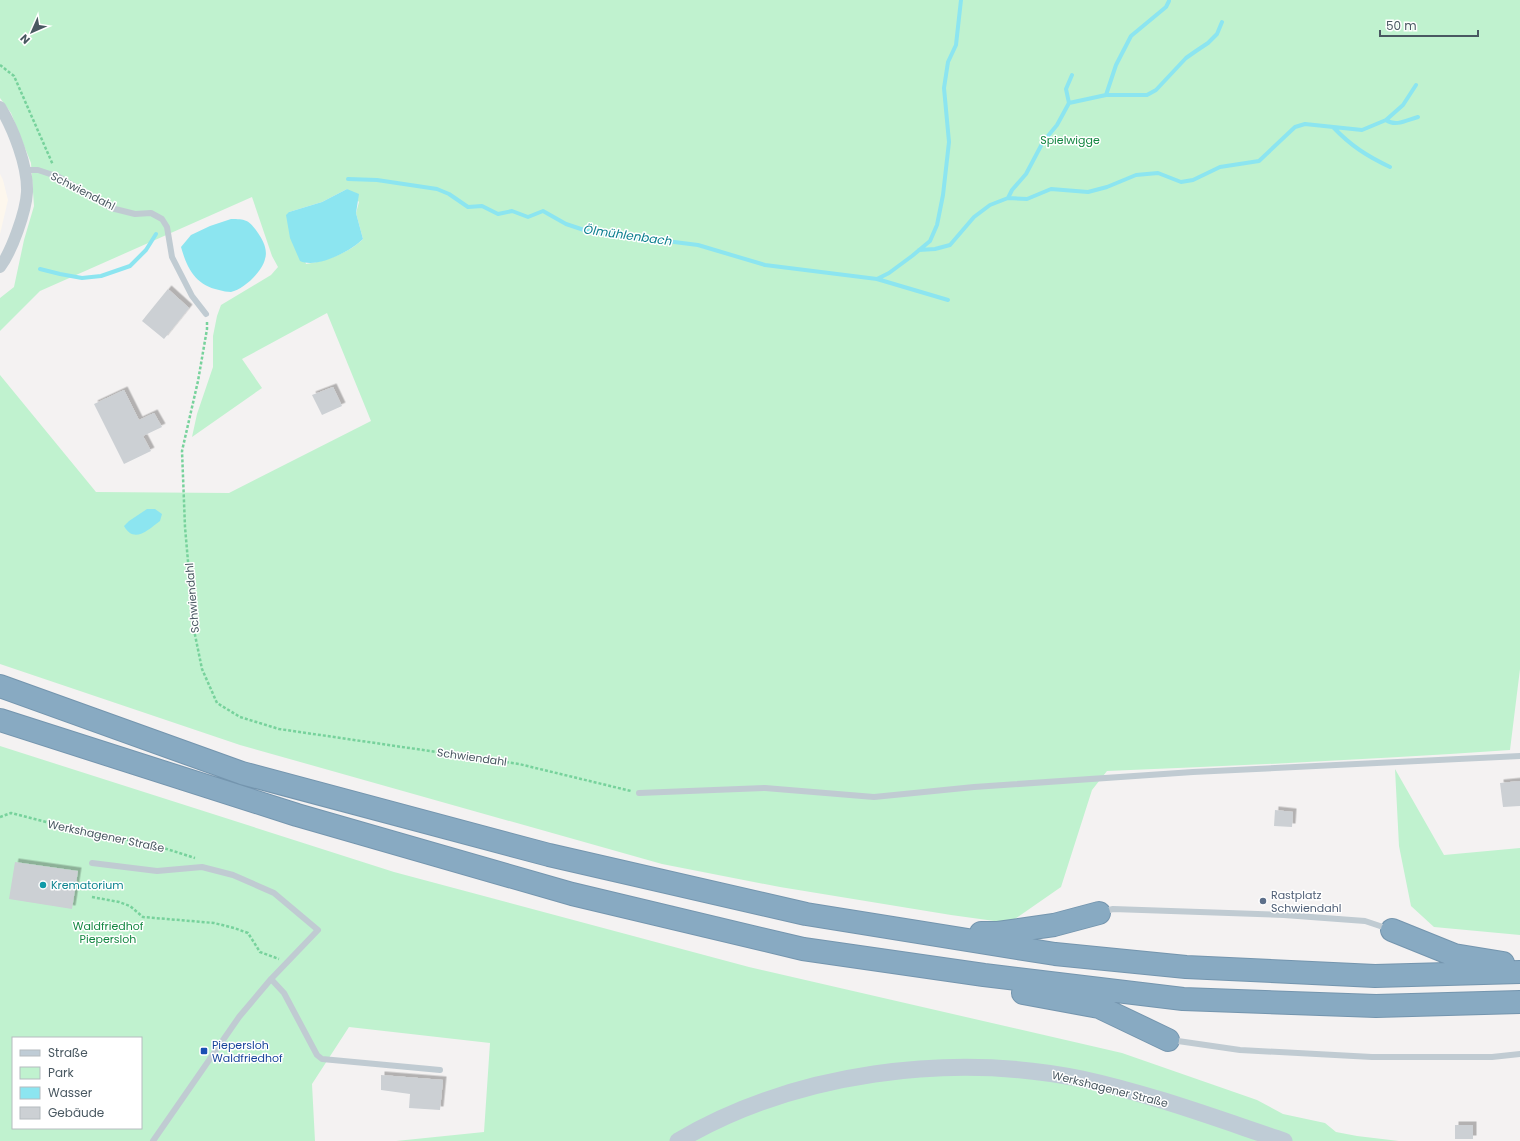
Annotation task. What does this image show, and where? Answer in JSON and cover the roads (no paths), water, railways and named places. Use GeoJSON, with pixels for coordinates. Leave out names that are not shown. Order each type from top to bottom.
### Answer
{"type":"FeatureCollection","features":[{"type":"Feature","properties":{"kind":"highway"},"geometry":{"type":"LineString","coordinates":[[0,686],[242,773],[549,855],[806,914],[1055,954],[1186,967],[1375,976],[1520,972]]}},
{"type":"Feature","properties":{"kind":"highway"},"geometry":{"type":"LineString","coordinates":[[0,720],[297,815],[572,894],[803,949],[984,975],[1183,999],[1376,1006],[1520,1002]]}},
{"type":"Feature","properties":{"kind":"highway"},"geometry":{"type":"LineString","coordinates":[[928,934],[998,933],[1054,925],[1099,913]]}},
{"type":"Feature","properties":{"kind":"highway"},"geometry":{"type":"LineString","coordinates":[[1392,930],[1454,955],[1498,963],[1520,963]]}},
{"type":"Feature","properties":{"kind":"highway"},"geometry":{"type":"LineString","coordinates":[[984,975],[1023,993],[1099,1007],[1168,1040]]}},
{"type":"Feature","properties":{"kind":"main road","name":"Werkshagener Straße"},"geometry":{"type":"LineString","coordinates":[[678,1141],[694,1131],[737,1112],[780,1096],[828,1082],[888,1071],[959,1068],[1013,1069],[1082,1079],[1140,1093],[1284,1141]]}},
{"type":"Feature","properties":{"kind":"street"},"geometry":{"type":"LineString","coordinates":[[0,107],[15,136],[25,170],[27,192],[19,229],[0,267]]}},
{"type":"Feature","properties":{"kind":"lane","name":"Schwiendahl"},"geometry":{"type":"LineString","coordinates":[[25,170],[38,170],[59,177],[111,208],[134,214],[152,213],[162,219],[168,227],[172,257],[192,296],[206,314]]}},
{"type":"Feature","properties":{"kind":"lane"},"geometry":{"type":"LineString","coordinates":[[639,793],[765,788],[874,796],[974,787],[1201,772],[1520,756]]}},
{"type":"Feature","properties":{"kind":"lane","name":"Werkshagener Straße"},"geometry":{"type":"LineString","coordinates":[[92,863],[157,871],[202,867],[234,875],[274,893],[318,930],[271,979],[239,1017],[153,1141]]}},
{"type":"Feature","properties":{"kind":"lane"},"geometry":{"type":"LineString","coordinates":[[1099,913],[1113,909],[1284,915],[1365,921],[1392,930]]}},
{"type":"Feature","properties":{"kind":"lane"},"geometry":{"type":"LineString","coordinates":[[271,979],[284,993],[317,1055],[322,1059],[440,1070]]}},
{"type":"Feature","properties":{"kind":"lane"},"geometry":{"type":"LineString","coordinates":[[1168,1040],[1240,1050],[1372,1057],[1492,1057],[1520,1054]]}},
{"type":"Feature","properties":{"kind":"water"},"geometry":{"type":"Polygon","coordinates":[[[347,189],[359,194],[356,213],[363,239],[358,244],[333,258],[315,263],[300,261],[290,238],[286,215],[289,212],[322,202],[347,189]]]}},
{"type":"Feature","properties":{"kind":"water"},"geometry":{"type":"Polygon","coordinates":[[[231,219],[244,220],[252,225],[262,239],[266,256],[260,269],[252,279],[247,284],[231,292],[211,288],[198,280],[189,269],[181,247],[191,235],[210,226],[231,219]]]}},
{"type":"Feature","properties":{"kind":"water"},"geometry":{"type":"Polygon","coordinates":[[[147,509],[155,509],[162,514],[160,521],[141,534],[132,534],[124,526],[147,509]]]}},
{"type":"Feature","properties":{"kind":"waterway","name":"Ölmühlenbach"},"geometry":{"type":"LineString","coordinates":[[348,179],[377,180],[437,189],[449,194],[468,207],[482,206],[498,214],[512,211],[528,217],[543,211],[566,224],[587,231],[698,245],[765,265],[877,279],[889,273],[930,241],[937,225],[943,195],[949,142],[944,88],[948,62],[956,45],[961,0]]}},
{"type":"Feature","properties":{"kind":"waterway"},"geometry":{"type":"LineString","coordinates":[[1106,95],[1116,65],[1131,36],[1166,7],[1169,1]]}},
{"type":"Feature","properties":{"kind":"waterway"},"geometry":{"type":"LineString","coordinates":[[1008,198],[1012,190],[1026,174],[1043,142],[1057,125],[1069,103],[1106,95],[1147,95],[1156,90],[1186,58],[1208,43],[1217,34],[1222,22]]}},
{"type":"Feature","properties":{"kind":"waterway"},"geometry":{"type":"LineString","coordinates":[[1069,103],[1066,89],[1072,75]]}},
{"type":"Feature","properties":{"kind":"waterway"},"geometry":{"type":"LineString","coordinates":[[919,250],[935,249],[950,245],[974,217],[990,205],[1008,198],[1027,199],[1051,189],[1088,192],[1107,187],[1136,175],[1158,173],[1181,182],[1193,180],[1220,167],[1259,161],[1295,127],[1305,124],[1362,130],[1386,120],[1403,105],[1416,85]]}},
{"type":"Feature","properties":{"kind":"waterway"},"geometry":{"type":"LineString","coordinates":[[1386,120],[1398,123],[1418,117]]}},
{"type":"Feature","properties":{"kind":"waterway"},"geometry":{"type":"LineString","coordinates":[[1333,127],[1346,140],[1360,150],[1390,167]]}},
{"type":"Feature","properties":{"kind":"waterway","name":"Ölmühlenbach"},"geometry":{"type":"LineString","coordinates":[[40,269],[82,278],[101,276],[130,266],[146,250],[156,234]]}},
{"type":"Feature","properties":{"kind":"waterway"},"geometry":{"type":"LineString","coordinates":[[877,279],[948,300]]}},
{"type":"Feature","properties":{"kind":"place","name":"Krematorium"},"geometry":{"type":"Point","coordinates":[43,885]}},
{"type":"Feature","properties":{"kind":"place","name":"Rastplatz Schwiendahl"},"geometry":{"type":"Point","coordinates":[1263,901]}},
{"type":"Feature","properties":{"kind":"place","name":"Piepersloh Waldfriedhof"},"geometry":{"type":"Point","coordinates":[204,1051]}},
{"type":"Feature","properties":{"kind":"park label","name":"Spielwigge"},"geometry":{"type":"Point","coordinates":[1070,140]}},
{"type":"Feature","properties":{"kind":"park label","name":"Waldfriedhof Piepersloh"},"geometry":{"type":"Point","coordinates":[108,932]}}]}
